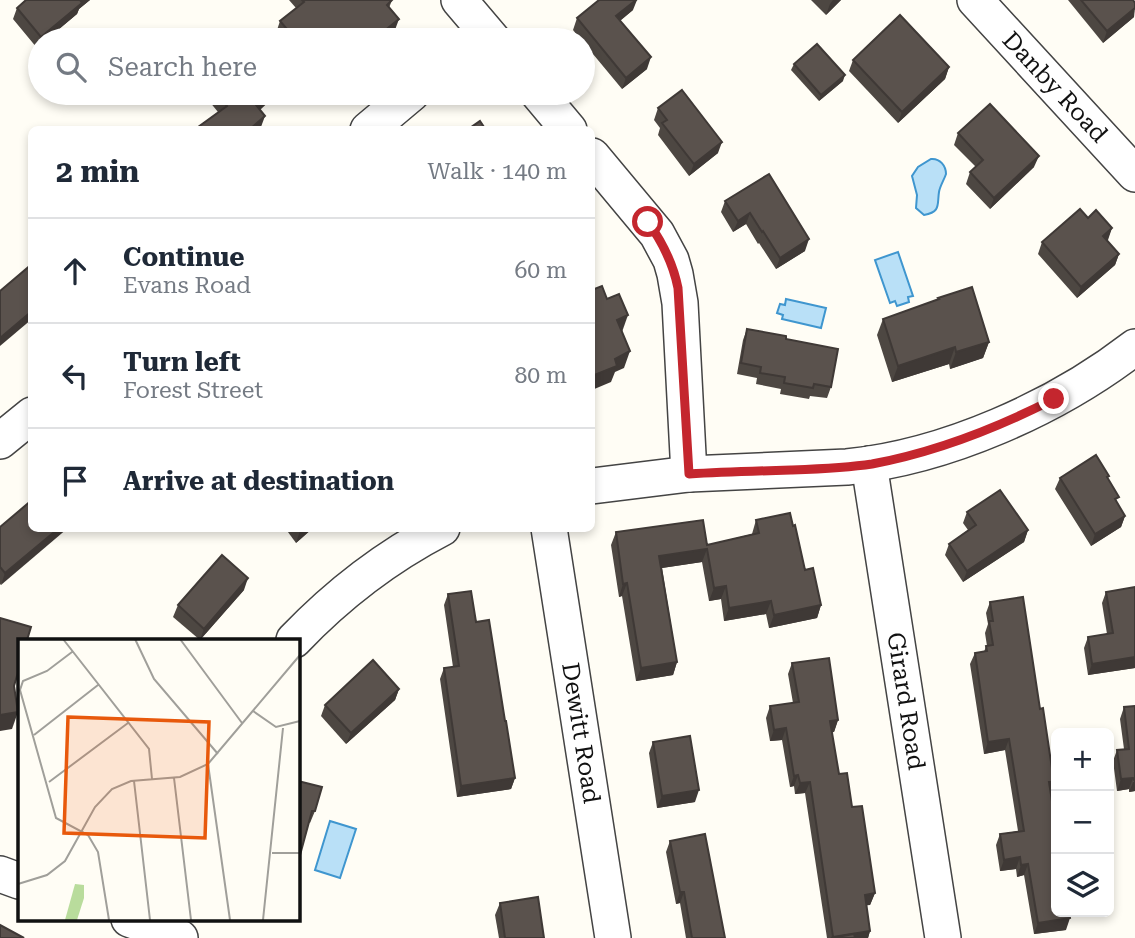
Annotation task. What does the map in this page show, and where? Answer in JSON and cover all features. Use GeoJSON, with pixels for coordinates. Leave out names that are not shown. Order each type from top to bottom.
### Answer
{"type":"FeatureCollection","features":[{"type":"Feature","properties":{"kind":"street"},"geometry":{"type":"LineString","coordinates":[[459,0],[478,28]]}},
{"type":"Feature","properties":{"kind":"street","name":"Danby Road"},"geometry":{"type":"LineString","coordinates":[[975,0],[1135,174]]}},
{"type":"Feature","properties":{"kind":"street"},"geometry":{"type":"LineString","coordinates":[[373,126],[398,105]]}},
{"type":"Feature","properties":{"kind":"street"},"geometry":{"type":"LineString","coordinates":[[548,105],[566,126]]}},
{"type":"Feature","properties":{"kind":"street"},"geometry":{"type":"LineString","coordinates":[[595,160],[657,234],[671,260],[680,303],[689,474]]}},
{"type":"Feature","properties":{"kind":"street"},"geometry":{"type":"LineString","coordinates":[[595,486],[689,474],[820,469],[896,459],[986,431],[1021,416],[1083,382],[1135,347]]}},
{"type":"Feature","properties":{"kind":"street"},"geometry":{"type":"LineString","coordinates":[[0,441],[28,418]]}},
{"type":"Feature","properties":{"kind":"street","name":"Girard Road"},"geometry":{"type":"LineString","coordinates":[[869,464],[943,938]]}},
{"type":"Feature","properties":{"kind":"street"},"geometry":{"type":"LineString","coordinates":[[296,639],[341,595],[371,572],[434,532]]}},
{"type":"Feature","properties":{"kind":"street","name":"Dewitt Road"},"geometry":{"type":"LineString","coordinates":[[550,532],[613,938]]}},
{"type":"Feature","properties":{"kind":"street"},"geometry":{"type":"LineString","coordinates":[[0,874],[18,881]]}},
{"type":"Feature","properties":{"kind":"street"},"geometry":{"type":"LineString","coordinates":[[142,925],[180,938]]}},
{"type":"Feature","properties":{"kind":"water"},"geometry":{"type":"Polygon","coordinates":[[[931,159],[942,163],[946,174],[936,210],[924,215],[916,208],[917,195],[912,176],[918,167],[931,159]]]}},
{"type":"Feature","properties":{"kind":"water"},"geometry":{"type":"Polygon","coordinates":[[[898,252],[913,296],[908,297],[909,302],[897,306],[895,301],[890,303],[875,260],[898,252]]]}},
{"type":"Feature","properties":{"kind":"water"},"geometry":{"type":"Polygon","coordinates":[[[786,299],[826,308],[821,328],[782,319],[783,315],[777,313],[780,304],[785,305],[786,299]]]}},
{"type":"Feature","properties":{"kind":"water"},"geometry":{"type":"Polygon","coordinates":[[[330,821],[356,829],[340,878],[315,870],[330,821]]]}},
{"type":"Feature","properties":{"kind":"building"},"geometry":{"type":"Polygon","coordinates":[[[26,0],[80,0],[82,3],[52,28],[34,28],[17,8],[26,0]]]}},
{"type":"Feature","properties":{"kind":"building"},"geometry":{"type":"Polygon","coordinates":[[[302,0],[392,0],[387,5],[399,19],[388,28],[286,28],[280,21],[304,2],[302,0]]]}},
{"type":"Feature","properties":{"kind":"building"},"geometry":{"type":"Polygon","coordinates":[[[599,0],[636,0],[616,16],[651,57],[626,78],[595,40],[595,28],[585,28],[577,18],[599,0]]]}},
{"type":"Feature","properties":{"kind":"building"},"geometry":{"type":"Polygon","coordinates":[[[1081,0],[1133,0],[1135,8],[1107,31],[1081,0]]]}},
{"type":"Feature","properties":{"kind":"building"},"geometry":{"type":"Polygon","coordinates":[[[900,15],[949,67],[902,112],[853,60],[900,15]]]}},
{"type":"Feature","properties":{"kind":"building"},"geometry":{"type":"Polygon","coordinates":[[[817,44],[845,75],[821,95],[794,64],[817,44]]]}},
{"type":"Feature","properties":{"kind":"building"},"geometry":{"type":"Polygon","coordinates":[[[682,90],[722,142],[694,164],[662,123],[667,120],[658,108],[682,90]]]}},
{"type":"Feature","properties":{"kind":"building"},"geometry":{"type":"Polygon","coordinates":[[[990,104],[1039,156],[994,198],[970,172],[983,160],[958,133],[990,104]]]}},
{"type":"Feature","properties":{"kind":"building"},"geometry":{"type":"Polygon","coordinates":[[[256,105],[265,116],[254,126],[200,126],[227,106],[256,105]]]}},
{"type":"Feature","properties":{"kind":"building"},"geometry":{"type":"Polygon","coordinates":[[[769,174],[809,239],[780,258],[750,213],[738,221],[725,201],[769,174]]]}},
{"type":"Feature","properties":{"kind":"building"},"geometry":{"type":"Polygon","coordinates":[[[1080,209],[1088,218],[1096,210],[1112,228],[1103,236],[1119,254],[1081,287],[1042,242],[1080,209]]]}},
{"type":"Feature","properties":{"kind":"building"},"geometry":{"type":"Polygon","coordinates":[[[28,267],[28,314],[0,338],[0,291],[28,267]]]}},
{"type":"Feature","properties":{"kind":"building"},"geometry":{"type":"Polygon","coordinates":[[[602,286],[607,299],[619,294],[628,315],[617,320],[630,351],[615,359],[617,366],[595,375],[595,289],[602,286]]]}},
{"type":"Feature","properties":{"kind":"building"},"geometry":{"type":"Polygon","coordinates":[[[972,287],[989,342],[956,352],[955,347],[898,366],[883,319],[972,287]]]}},
{"type":"Feature","properties":{"kind":"building"},"geometry":{"type":"Polygon","coordinates":[[[747,329],[838,349],[831,387],[814,384],[813,388],[784,383],[785,377],[760,373],[761,367],[741,363],[747,329]]]}},
{"type":"Feature","properties":{"kind":"building"},"geometry":{"type":"Polygon","coordinates":[[[1096,455],[1119,497],[1115,499],[1125,516],[1095,534],[1060,478],[1096,455]]]}},
{"type":"Feature","properties":{"kind":"building"},"geometry":{"type":"Polygon","coordinates":[[[1000,490],[1028,530],[967,571],[949,544],[976,525],[967,512],[1000,490]]]}},
{"type":"Feature","properties":{"kind":"building"},"geometry":{"type":"Polygon","coordinates":[[[28,503],[28,532],[54,532],[5,573],[0,567],[0,527],[28,503]]]}},
{"type":"Feature","properties":{"kind":"building"},"geometry":{"type":"Polygon","coordinates":[[[790,513],[805,570],[813,568],[821,605],[774,615],[771,601],[729,608],[726,586],[714,588],[707,549],[659,556],[677,662],[641,668],[627,583],[623,584],[616,532],[703,520],[707,545],[759,533],[756,520],[790,513]]]}},
{"type":"Feature","properties":{"kind":"building"},"geometry":{"type":"Polygon","coordinates":[[[222,555],[248,578],[204,629],[178,605],[222,555]]]}},
{"type":"Feature","properties":{"kind":"building"},"geometry":{"type":"Polygon","coordinates":[[[1135,587],[1135,657],[1092,664],[1088,637],[1113,633],[1106,592],[1135,587]]]}},
{"type":"Feature","properties":{"kind":"building"},"geometry":{"type":"Polygon","coordinates":[[[471,591],[476,622],[489,620],[515,778],[461,786],[444,668],[459,666],[448,594],[471,591]]]}},
{"type":"Feature","properties":{"kind":"building"},"geometry":{"type":"Polygon","coordinates":[[[1023,597],[1051,762],[1051,917],[1070,918],[1038,923],[1028,864],[1021,865],[1020,857],[1004,860],[1000,834],[1024,831],[1009,739],[988,742],[975,653],[987,651],[986,646],[993,645],[989,621],[993,621],[990,602],[1023,597]]]}},
{"type":"Feature","properties":{"kind":"building"},"geometry":{"type":"Polygon","coordinates":[[[0,618],[31,627],[27,639],[18,639],[18,672],[14,686],[18,712],[0,715],[0,618]]]}},
{"type":"Feature","properties":{"kind":"building"},"geometry":{"type":"Polygon","coordinates":[[[829,658],[838,720],[830,721],[839,774],[847,773],[852,807],[862,806],[875,893],[865,895],[870,931],[833,937],[810,782],[800,783],[798,775],[794,776],[786,728],[774,730],[770,706],[799,702],[792,663],[829,658]]]}},
{"type":"Feature","properties":{"kind":"building"},"geometry":{"type":"Polygon","coordinates":[[[373,660],[399,689],[351,733],[325,705],[373,660]]]}},
{"type":"Feature","properties":{"kind":"building"},"geometry":{"type":"Polygon","coordinates":[[[1135,706],[1135,780],[1121,779],[1117,750],[1129,749],[1124,707],[1135,706]]]}},
{"type":"Feature","properties":{"kind":"building"},"geometry":{"type":"Polygon","coordinates":[[[690,736],[699,790],[662,796],[653,742],[690,736]]]}},
{"type":"Feature","properties":{"kind":"building"},"geometry":{"type":"Polygon","coordinates":[[[299,781],[322,787],[315,811],[312,811],[300,855],[299,781]]]}},
{"type":"Feature","properties":{"kind":"building"},"geometry":{"type":"Polygon","coordinates":[[[705,834],[725,938],[692,938],[684,892],[680,892],[670,841],[705,834]]]}},
{"type":"Feature","properties":{"kind":"building"},"geometry":{"type":"Polygon","coordinates":[[[538,897],[544,938],[505,938],[500,903],[538,897]]]}},
{"type":"Feature","properties":{"kind":"building"},"geometry":{"type":"Polygon","coordinates":[[[0,925],[24,938],[0,938],[0,925]]]}},
{"type":"Feature","properties":{"kind":"building"},"geometry":{"type":"Polygon","coordinates":[[[854,934],[855,938],[831,938],[854,934]]]}},
{"type":"Feature","properties":{"kind":"route"},"geometry":{"type":"LineString","coordinates":[[648,222],[671,260],[678,288],[689,474],[820,469],[896,459],[986,431],[1054,399]]}}]}
